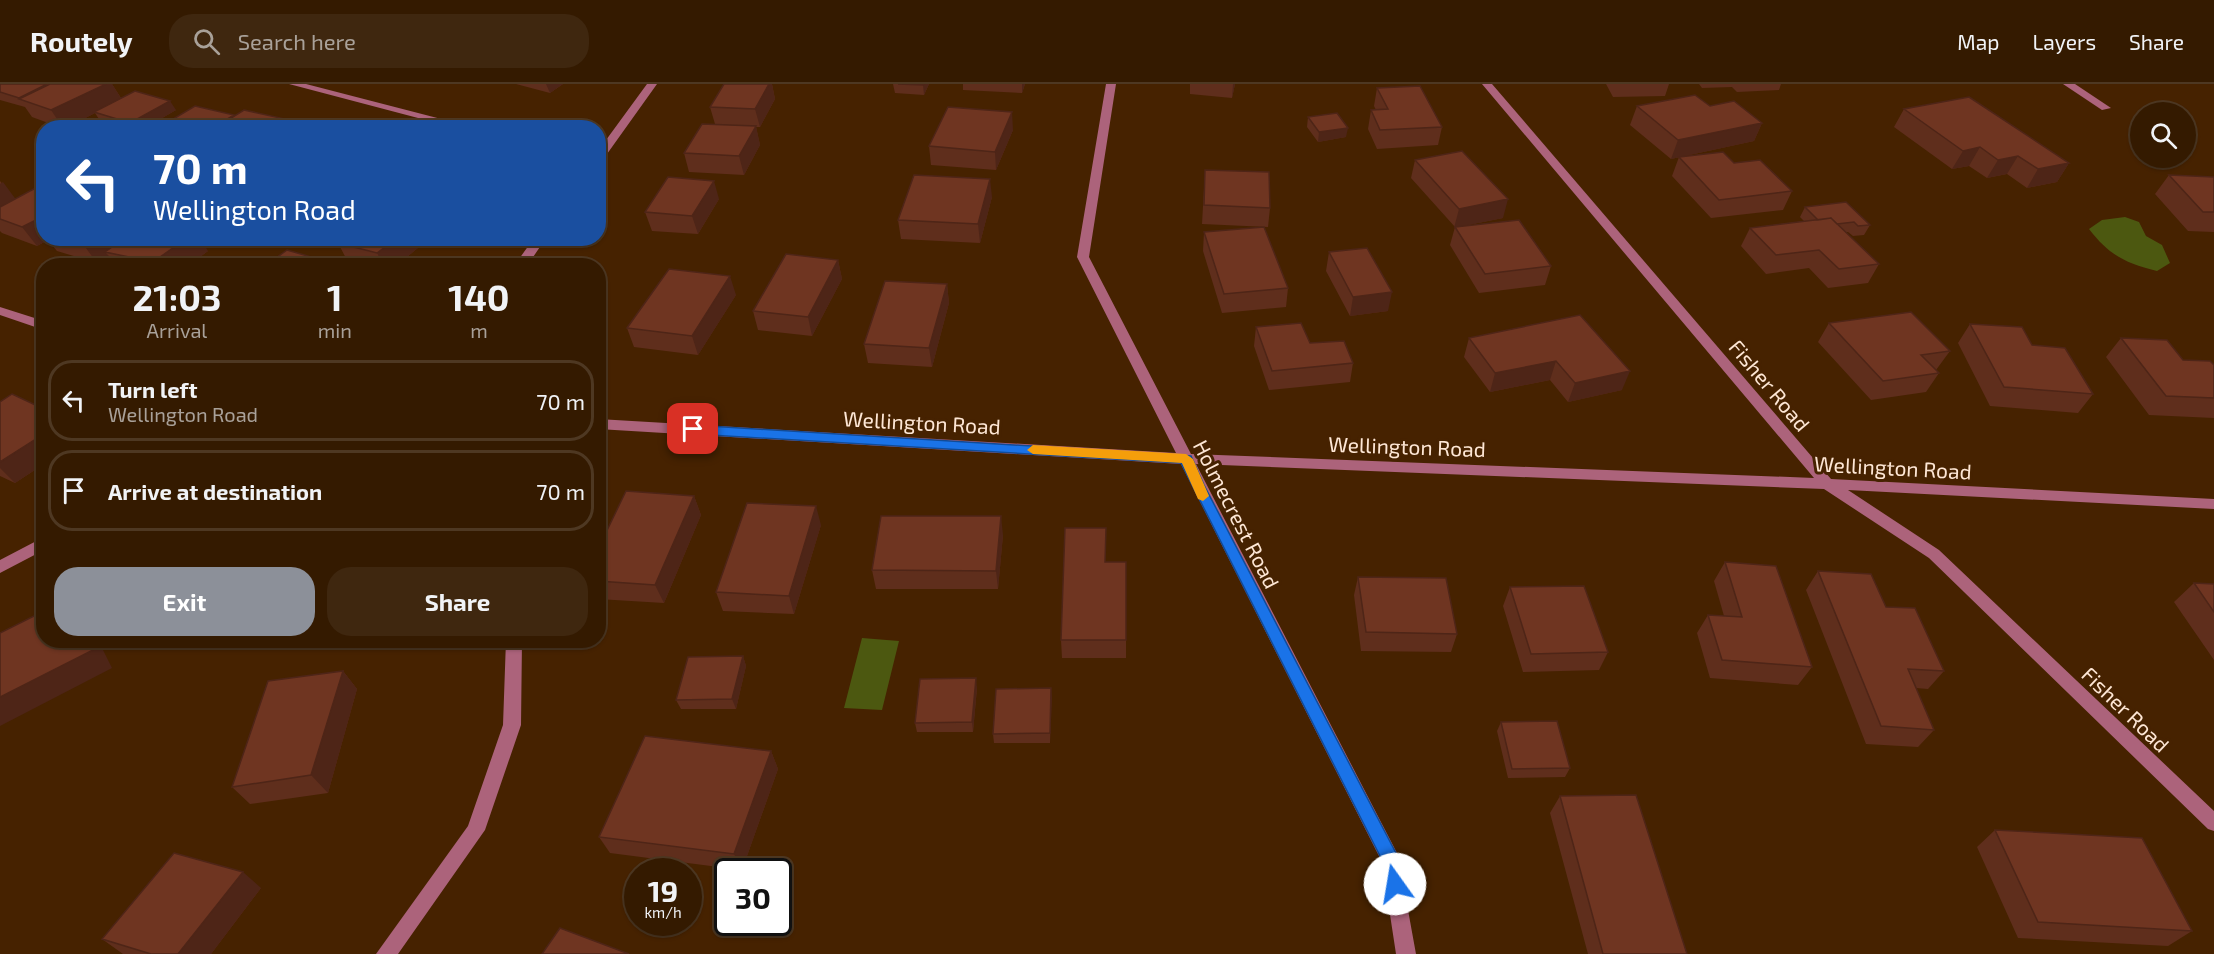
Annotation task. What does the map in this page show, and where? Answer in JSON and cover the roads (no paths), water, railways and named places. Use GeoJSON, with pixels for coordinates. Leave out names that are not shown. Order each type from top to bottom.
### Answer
{"type":"FeatureCollection","features":[{"type":"Feature","properties":{"kind":"street"},"geometry":{"type":"LineString","coordinates":[[294,84],[439,120]]}},
{"type":"Feature","properties":{"kind":"street"},"geometry":{"type":"LineString","coordinates":[[606,149],[652,84]]}},
{"type":"Feature","properties":{"kind":"street","name":"Holmecrest Road"},"geometry":{"type":"LineString","coordinates":[[1111,84],[1083,257],[1197,485],[1391,861],[1406,954]]}},
{"type":"Feature","properties":{"kind":"street","name":"Fisher Road"},"geometry":{"type":"LineString","coordinates":[[1487,84],[1827,484],[1934,554],[2214,823]]}},
{"type":"Feature","properties":{"kind":"street"},"geometry":{"type":"LineString","coordinates":[[2068,84],[2106,108]]}},
{"type":"Feature","properties":{"kind":"street"},"geometry":{"type":"LineString","coordinates":[[0,311],[36,323]]}},
{"type":"Feature","properties":{"kind":"street","name":"Wellington Road"},"geometry":{"type":"LineString","coordinates":[[606,424],[1186,459],[1827,484],[2214,504]]}},
{"type":"Feature","properties":{"kind":"street"},"geometry":{"type":"LineString","coordinates":[[0,567],[36,547]]}},
{"type":"Feature","properties":{"kind":"street"},"geometry":{"type":"LineString","coordinates":[[386,954],[476,830],[512,724],[514,648]]}}]}
